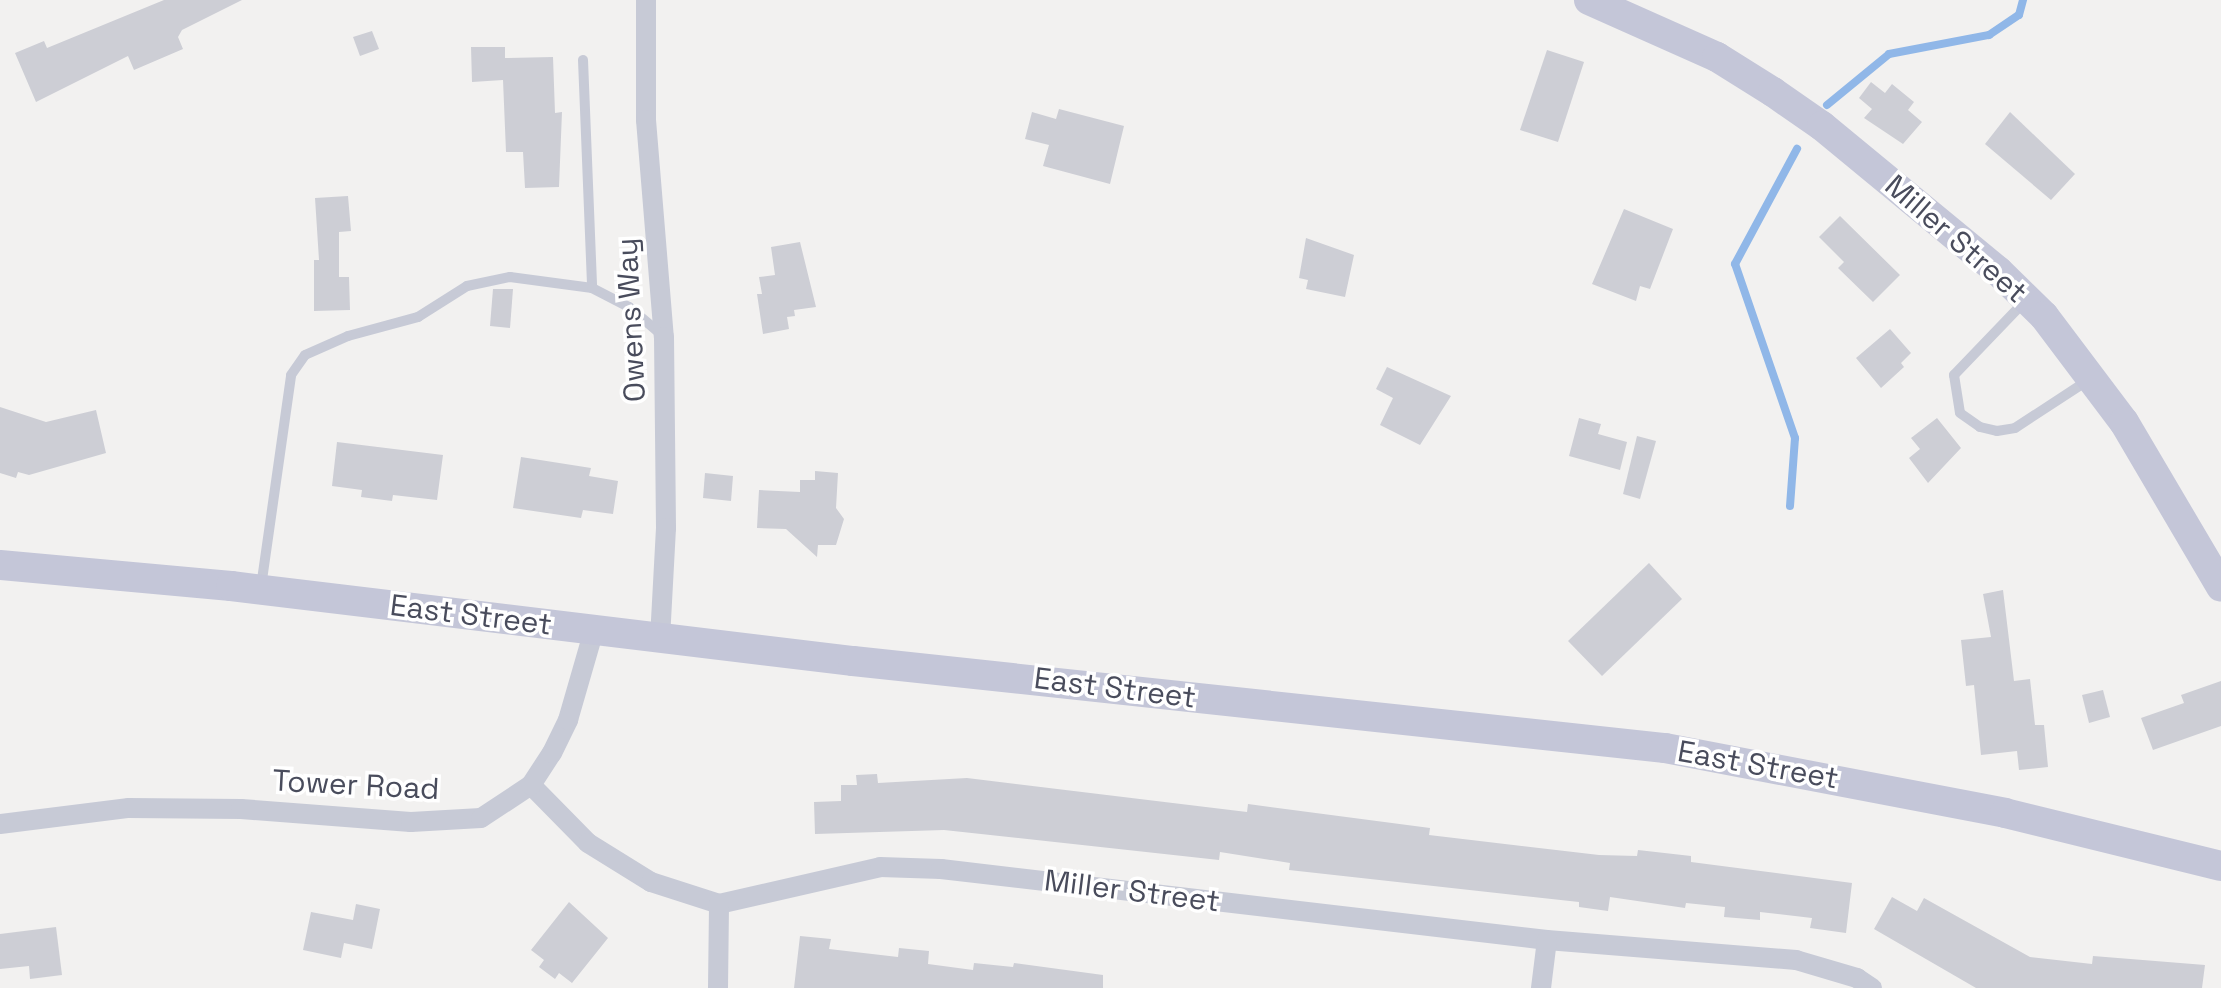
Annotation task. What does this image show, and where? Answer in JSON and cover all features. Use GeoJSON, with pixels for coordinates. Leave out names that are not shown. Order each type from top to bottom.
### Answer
{"type":"FeatureCollection","features":[{"type":"Feature","properties":{"kind":"main road","name":"Miller Street"},"geometry":{"type":"LineString","coordinates":[[1589,0],[1717,57],[1785,101],[1889,180],[2027,299],[2124,422],[2221,587]]}},
{"type":"Feature","properties":{"kind":"main road","name":"East Street"},"geometry":{"type":"LineString","coordinates":[[0,565],[261,589],[660,638],[1665,748],[2005,813],[2221,866]]}},
{"type":"Feature","properties":{"kind":"street","name":"Owens Way"},"geometry":{"type":"LineString","coordinates":[[646,0],[646,120],[664,337],[666,528],[660,638]]}},
{"type":"Feature","properties":{"kind":"street","name":"Tower Road"},"geometry":{"type":"LineString","coordinates":[[0,824],[129,808],[241,809],[411,822],[481,818],[531,785],[568,720],[594,630]]}},
{"type":"Feature","properties":{"kind":"street"},"geometry":{"type":"LineString","coordinates":[[531,785],[588,843],[651,882],[719,904],[718,988]]}},
{"type":"Feature","properties":{"kind":"street","name":"Miller Street"},"geometry":{"type":"LineString","coordinates":[[719,904],[880,867],[941,869],[1547,940],[1796,960],[1857,978],[1872,988]]}},
{"type":"Feature","properties":{"kind":"street"},"geometry":{"type":"LineString","coordinates":[[1541,988],[1547,940]]}},
{"type":"Feature","properties":{"kind":"lane"},"geometry":{"type":"LineString","coordinates":[[583,60],[592,288]]}},
{"type":"Feature","properties":{"kind":"lane"},"geometry":{"type":"LineString","coordinates":[[261,589],[291,375],[305,355],[348,336],[418,317],[467,286],[510,277],[592,288],[629,307],[664,337]]}},
{"type":"Feature","properties":{"kind":"lane"},"geometry":{"type":"LineString","coordinates":[[2027,299],[1954,375],[1960,413],[1980,427],[1997,431],[2015,428],[2092,378]]}},
{"type":"Feature","properties":{"kind":"building"},"geometry":{"type":"Polygon","coordinates":[[[164,0],[242,0],[182,30],[178,37],[183,49],[134,70],[128,56],[36,102],[15,53],[44,41],[47,48],[164,0]]]}},
{"type":"Feature","properties":{"kind":"building"},"geometry":{"type":"Polygon","coordinates":[[[372,31],[379,49],[360,56],[353,37],[372,31]]]}},
{"type":"Feature","properties":{"kind":"building"},"geometry":{"type":"Polygon","coordinates":[[[471,47],[505,47],[505,58],[553,57],[555,113],[562,112],[559,187],[525,188],[523,152],[506,152],[503,80],[472,82],[471,47]]]}},
{"type":"Feature","properties":{"kind":"building"},"geometry":{"type":"Polygon","coordinates":[[[1547,50],[1584,62],[1558,142],[1520,130],[1547,50]]]}},
{"type":"Feature","properties":{"kind":"building"},"geometry":{"type":"Polygon","coordinates":[[[1871,82],[1885,93],[1892,84],[1914,102],[1908,110],[1922,122],[1903,144],[1864,118],[1872,109],[1859,98],[1871,82]]]}},
{"type":"Feature","properties":{"kind":"building"},"geometry":{"type":"Polygon","coordinates":[[[1059,109],[1124,126],[1110,184],[1043,166],[1049,145],[1025,139],[1032,112],[1056,119],[1059,109]]]}},
{"type":"Feature","properties":{"kind":"building"},"geometry":{"type":"Polygon","coordinates":[[[2010,112],[2075,174],[2051,200],[1985,144],[2010,112]]]}},
{"type":"Feature","properties":{"kind":"building"},"geometry":{"type":"Polygon","coordinates":[[[348,196],[351,231],[339,232],[339,277],[349,277],[350,310],[314,311],[314,260],[319,260],[315,198],[348,196]]]}},
{"type":"Feature","properties":{"kind":"building"},"geometry":{"type":"Polygon","coordinates":[[[1624,209],[1673,229],[1650,289],[1640,286],[1636,301],[1592,284],[1624,209]]]}},
{"type":"Feature","properties":{"kind":"building"},"geometry":{"type":"Polygon","coordinates":[[[1840,216],[1900,275],[1873,302],[1838,268],[1844,262],[1819,237],[1840,216]]]}},
{"type":"Feature","properties":{"kind":"building"},"geometry":{"type":"Polygon","coordinates":[[[1306,238],[1354,255],[1345,297],[1306,289],[1308,280],[1299,278],[1306,238]]]}},
{"type":"Feature","properties":{"kind":"building"},"geometry":{"type":"Polygon","coordinates":[[[800,242],[816,307],[794,310],[795,316],[787,317],[789,329],[763,334],[757,294],[762,294],[759,277],[775,275],[771,247],[800,242]]]}},
{"type":"Feature","properties":{"kind":"building"},"geometry":{"type":"Polygon","coordinates":[[[493,289],[513,289],[510,328],[490,326],[493,289]]]}},
{"type":"Feature","properties":{"kind":"building"},"geometry":{"type":"Polygon","coordinates":[[[1890,329],[1911,353],[1901,363],[1904,367],[1881,388],[1856,358],[1890,329]]]}},
{"type":"Feature","properties":{"kind":"building"},"geometry":{"type":"Polygon","coordinates":[[[1387,367],[1451,396],[1420,445],[1380,425],[1393,398],[1376,389],[1387,367]]]}},
{"type":"Feature","properties":{"kind":"building"},"geometry":{"type":"Polygon","coordinates":[[[0,407],[46,422],[96,410],[106,453],[29,475],[18,472],[16,478],[0,473],[0,407]]]}},
{"type":"Feature","properties":{"kind":"building"},"geometry":{"type":"Polygon","coordinates":[[[1579,418],[1601,424],[1598,434],[1627,442],[1620,470],[1569,456],[1579,418]]]}},
{"type":"Feature","properties":{"kind":"building"},"geometry":{"type":"Polygon","coordinates":[[[1937,418],[1961,448],[1928,483],[1909,458],[1920,449],[1911,438],[1937,418]]]}},
{"type":"Feature","properties":{"kind":"building"},"geometry":{"type":"Polygon","coordinates":[[[1637,436],[1656,441],[1640,499],[1623,494],[1637,436]]]}},
{"type":"Feature","properties":{"kind":"building"},"geometry":{"type":"Polygon","coordinates":[[[337,442],[443,455],[437,500],[393,495],[392,501],[361,497],[362,490],[332,486],[337,442]]]}},
{"type":"Feature","properties":{"kind":"building"},"geometry":{"type":"Polygon","coordinates":[[[521,457],[591,468],[589,476],[618,481],[613,514],[583,510],[581,518],[513,508],[521,457]]]}},
{"type":"Feature","properties":{"kind":"building"},"geometry":{"type":"Polygon","coordinates":[[[815,471],[838,473],[836,508],[844,519],[836,545],[818,545],[817,557],[786,529],[757,528],[759,490],[800,492],[800,480],[815,480],[815,471]]]}},
{"type":"Feature","properties":{"kind":"building"},"geometry":{"type":"Polygon","coordinates":[[[705,473],[733,476],[731,501],[703,498],[705,473]]]}},
{"type":"Feature","properties":{"kind":"building"},"geometry":{"type":"Polygon","coordinates":[[[1649,563],[1682,599],[1602,676],[1568,641],[1649,563]]]}},
{"type":"Feature","properties":{"kind":"building"},"geometry":{"type":"Polygon","coordinates":[[[2003,590],[2014,681],[2030,679],[2035,725],[2044,725],[2048,767],[2019,770],[2017,751],[1981,755],[1974,685],[1966,686],[1961,640],[1991,637],[1983,594],[2003,590]]]}},
{"type":"Feature","properties":{"kind":"building"},"geometry":{"type":"Polygon","coordinates":[[[2221,681],[2221,726],[2153,750],[2141,718],[2184,703],[2181,695],[2221,681]]]}},
{"type":"Feature","properties":{"kind":"building"},"geometry":{"type":"Polygon","coordinates":[[[2103,690],[2110,717],[2089,723],[2082,695],[2103,690]]]}},
{"type":"Feature","properties":{"kind":"building"},"geometry":{"type":"Polygon","coordinates":[[[877,774],[878,783],[967,778],[1247,812],[1248,804],[1430,828],[1429,835],[1599,855],[1637,856],[1638,850],[1691,856],[1691,862],[1852,883],[1846,933],[1810,928],[1812,918],[1760,912],[1760,920],[1724,917],[1725,907],[1686,903],[1685,908],[1610,897],[1608,911],[1579,907],[1579,902],[1289,870],[1290,863],[1220,852],[1219,860],[944,830],[815,834],[814,802],[841,801],[841,785],[857,785],[856,775],[877,774]]]}},
{"type":"Feature","properties":{"kind":"building"},"geometry":{"type":"Polygon","coordinates":[[[1892,897],[1917,911],[1924,898],[2030,957],[2092,964],[2093,956],[2205,965],[2202,988],[1976,988],[1874,929],[1892,897]]]}},
{"type":"Feature","properties":{"kind":"building"},"geometry":{"type":"Polygon","coordinates":[[[569,902],[608,938],[572,983],[559,973],[555,979],[539,967],[544,960],[531,950],[569,902]]]}},
{"type":"Feature","properties":{"kind":"building"},"geometry":{"type":"Polygon","coordinates":[[[356,904],[380,909],[372,949],[344,943],[341,958],[303,950],[311,912],[353,920],[356,904]]]}},
{"type":"Feature","properties":{"kind":"building"},"geometry":{"type":"Polygon","coordinates":[[[56,927],[62,975],[30,979],[29,966],[0,969],[0,934],[56,927]]]}},
{"type":"Feature","properties":{"kind":"building"},"geometry":{"type":"Polygon","coordinates":[[[800,936],[831,939],[829,949],[898,957],[899,948],[929,951],[928,964],[973,970],[974,963],[1013,967],[1014,963],[1103,975],[1103,988],[794,988],[800,936]]]}},
{"type":"Feature","properties":{"kind":"waterway"},"geometry":{"type":"LineString","coordinates":[[1827,105],[1889,54],[1989,35],[2019,15],[2023,0]]}},
{"type":"Feature","properties":{"kind":"waterway"},"geometry":{"type":"LineString","coordinates":[[1790,506],[1795,438],[1735,264],[1797,149]]}}]}
